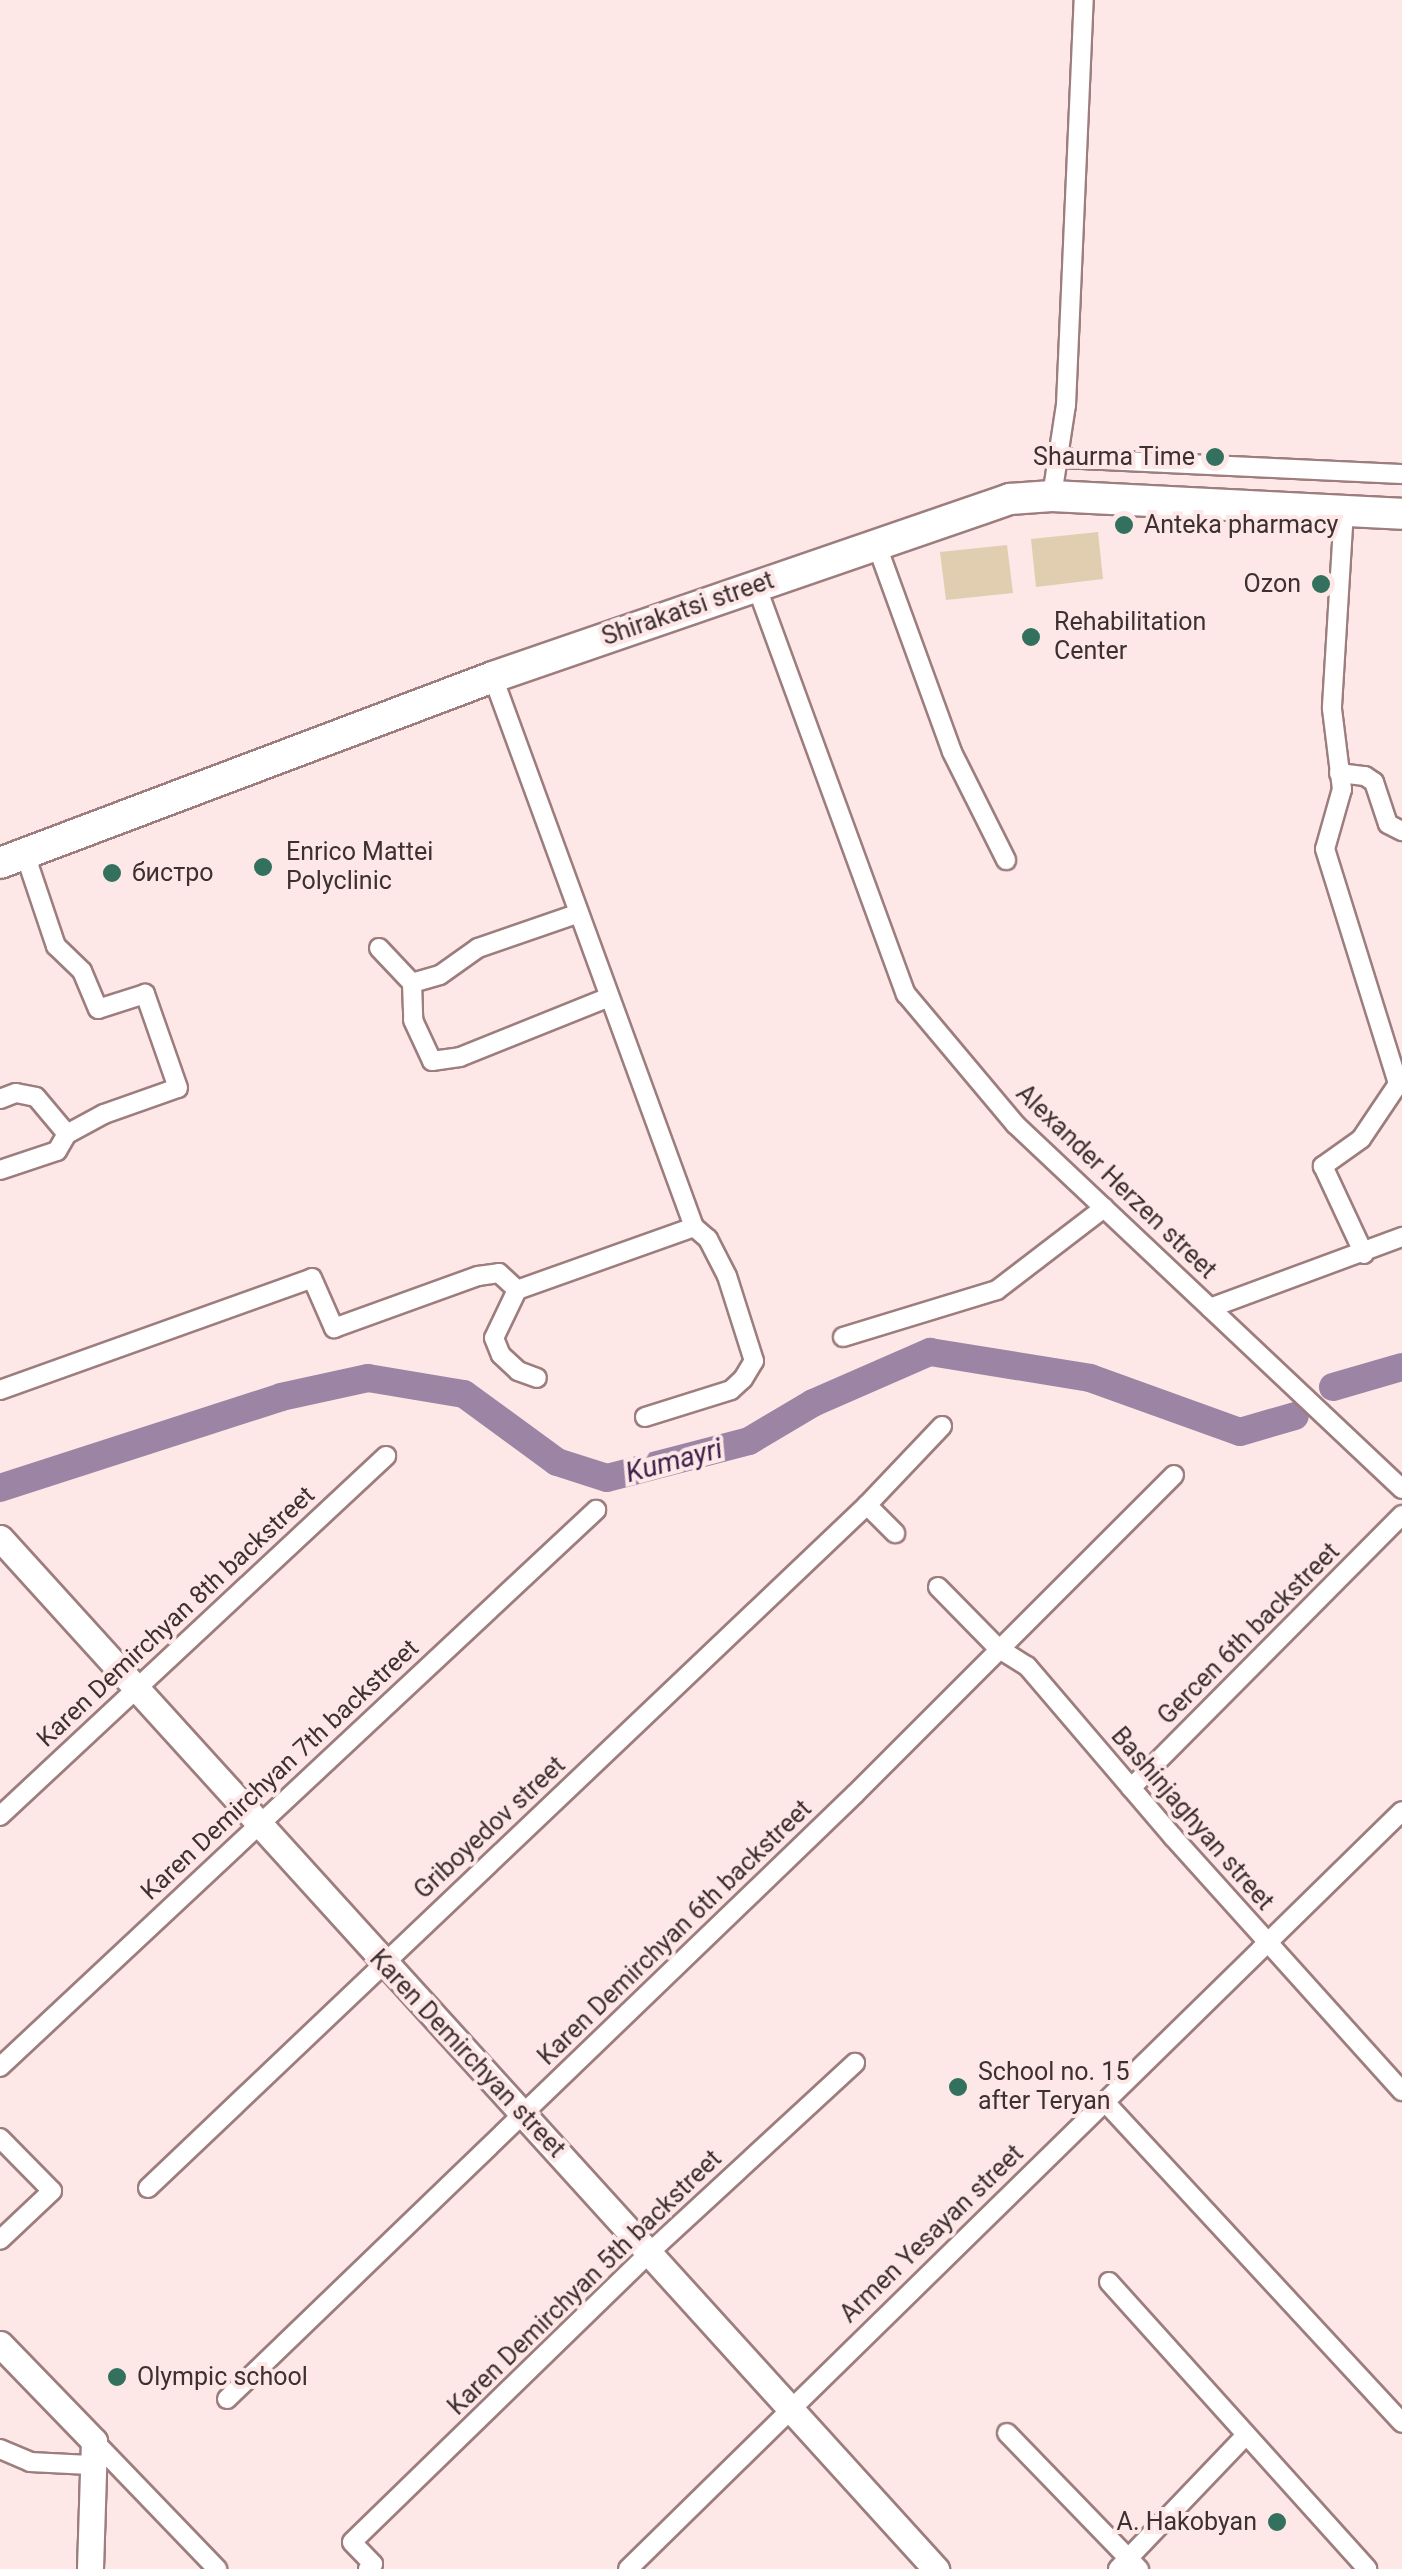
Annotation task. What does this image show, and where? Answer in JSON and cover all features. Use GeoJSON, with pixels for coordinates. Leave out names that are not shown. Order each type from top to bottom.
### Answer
{"type":"FeatureCollection","features":[{"type":"Feature","properties":{"kind":"main road","name":"Shirakatsi street"},"geometry":{"type":"LineString","coordinates":[[12,859],[493,676],[968,510],[1052,496],[1402,514]]}},
{"type":"Feature","properties":{"kind":"street"},"geometry":{"type":"LineString","coordinates":[[1052,496],[1066,404],[1084,0]]}},
{"type":"Feature","properties":{"kind":"street"},"geometry":{"type":"LineString","coordinates":[[1060,458],[1402,474]]}},
{"type":"Feature","properties":{"kind":"street"},"geometry":{"type":"LineString","coordinates":[[1344,510],[1332,709],[1342,789],[1324,849],[1398,1084],[1361,1139],[1323,1166],[1364,1254]]}},
{"type":"Feature","properties":{"kind":"street"},"geometry":{"type":"LineString","coordinates":[[876,543],[952,752],[1006,860]]}},
{"type":"Feature","properties":{"kind":"street","name":"Alexander Herzen street"},"geometry":{"type":"LineString","coordinates":[[756,586],[906,994],[1015,1124],[1402,1489]]}},
{"type":"Feature","properties":{"kind":"street"},"geometry":{"type":"LineString","coordinates":[[493,676],[607,998],[694,1226],[708,1239],[727,1276],[754,1360],[731,1390],[645,1417]]}},
{"type":"Feature","properties":{"kind":"street"},"geometry":{"type":"LineString","coordinates":[[1338,773],[1364,776],[1374,782],[1388,824],[1402,831]]}},
{"type":"Feature","properties":{"kind":"street"},"geometry":{"type":"LineString","coordinates":[[0,1170],[58,1150],[67,1134],[104,1114],[178,1088],[145,994],[98,1008],[82,971],[56,946],[12,859]]}},
{"type":"Feature","properties":{"kind":"street"},"geometry":{"type":"LineString","coordinates":[[412,984],[440,975],[478,948],[577,914]]}},
{"type":"Feature","properties":{"kind":"street"},"geometry":{"type":"LineString","coordinates":[[379,948],[412,984],[413,1020],[432,1060],[460,1057],[607,998]]}},
{"type":"Feature","properties":{"kind":"street"},"geometry":{"type":"LineString","coordinates":[[0,1099],[16,1093],[36,1097],[67,1134]]}},
{"type":"Feature","properties":{"kind":"street"},"geometry":{"type":"LineString","coordinates":[[843,1337],[997,1290],[1104,1208]]}},
{"type":"Feature","properties":{"kind":"street"},"geometry":{"type":"LineString","coordinates":[[537,1378],[518,1370],[501,1355],[494,1338],[518,1290],[694,1226]]}},
{"type":"Feature","properties":{"kind":"street"},"geometry":{"type":"LineString","coordinates":[[1210,1308],[1402,1237]]}},
{"type":"Feature","properties":{"kind":"street"},"geometry":{"type":"LineString","coordinates":[[0,1390],[312,1278],[334,1328],[478,1276],[499,1273],[518,1290]]}},
{"type":"Feature","properties":{"kind":"street","name":"Griboyedov street"},"geometry":{"type":"LineString","coordinates":[[148,2188],[867,1505],[942,1426]]}},
{"type":"Feature","properties":{"kind":"street","name":"Karen Demirchyan 8th backstreet"},"geometry":{"type":"LineString","coordinates":[[0,1816],[386,1456]]}},
{"type":"Feature","properties":{"kind":"street","name":"Karen Demirchyan 6th backstreet"},"geometry":{"type":"LineString","coordinates":[[226,2399],[856,1794],[1174,1475]]}},
{"type":"Feature","properties":{"kind":"street"},"geometry":{"type":"LineString","coordinates":[[867,1505],[894,1533]]}},
{"type":"Feature","properties":{"kind":"street","name":"Karen Demirchyan 7th backstreet"},"geometry":{"type":"LineString","coordinates":[[0,2067],[596,1510]]}},
{"type":"Feature","properties":{"kind":"street","name":"Gercen 6th backstreet"},"geometry":{"type":"LineString","coordinates":[[1131,1788],[1402,1515]]}},
{"type":"Feature","properties":{"kind":"street","name":"Karen Demirchyan street"},"geometry":{"type":"LineString","coordinates":[[3,1549],[136,1687],[936,2569]]}},
{"type":"Feature","properties":{"kind":"street","name":"Bashinjaghyan street"},"geometry":{"type":"LineString","coordinates":[[938,1588],[998,1648],[1026,1666],[1402,2091]]}},
{"type":"Feature","properties":{"kind":"street","name":"Armen Yesayan street"},"geometry":{"type":"LineString","coordinates":[[628,2569],[1402,1811]]}},
{"type":"Feature","properties":{"kind":"street","name":"Karen Demirchyan 5th backstreet"},"geometry":{"type":"LineString","coordinates":[[368,2569],[373,2564],[352,2542],[650,2252],[854,2063]]}},
{"type":"Feature","properties":{"kind":"street"},"geometry":{"type":"LineString","coordinates":[[1105,2102],[1402,2424]]}},
{"type":"Feature","properties":{"kind":"street"},"geometry":{"type":"LineString","coordinates":[[0,2138],[52,2191],[0,2240]]}},
{"type":"Feature","properties":{"kind":"street"},"geometry":{"type":"LineString","coordinates":[[1108,2282],[1368,2569]]}},
{"type":"Feature","properties":{"kind":"street"},"geometry":{"type":"LineString","coordinates":[[0,2344],[92,2453],[217,2569]]}},
{"type":"Feature","properties":{"kind":"street"},"geometry":{"type":"LineString","coordinates":[[1007,2434],[1129,2565],[1246,2436]]}},
{"type":"Feature","properties":{"kind":"street"},"geometry":{"type":"LineString","coordinates":[[0,2450],[30,2462],[92,2453]]}},
{"type":"Feature","properties":{"kind":"street"},"geometry":{"type":"LineString","coordinates":[[90,2569],[92,2453]]}},
{"type":"Feature","properties":{"kind":"shaded area"},"geometry":{"type":"Polygon","coordinates":[[[1098,532],[1103,579],[1036,587],[1031,539],[1098,532]]]}},
{"type":"Feature","properties":{"kind":"shaded area"},"geometry":{"type":"Polygon","coordinates":[[[1007,545],[1013,593],[946,600],[940,552],[1007,545]]]}},
{"type":"Feature","properties":{"kind":"waterway","name":"Kumayri"},"geometry":{"type":"LineString","coordinates":[[0,1488],[281,1397],[368,1378],[464,1394],[557,1462],[607,1478],[749,1441],[813,1403],[930,1352],[1090,1378],[1240,1432],[1295,1416]]}},
{"type":"Feature","properties":{"kind":"waterway","name":"Kumayri"},"geometry":{"type":"LineString","coordinates":[[1333,1387],[1402,1367]]}},
{"type":"Feature","properties":{"kind":"place","name":"Shaurma Time"},"geometry":{"type":"Point","coordinates":[1215,457]}},
{"type":"Feature","properties":{"kind":"place","name":"Anteka pharmacy"},"geometry":{"type":"Point","coordinates":[1124,525]}},
{"type":"Feature","properties":{"kind":"place","name":"Ozon"},"geometry":{"type":"Point","coordinates":[1321,584]}},
{"type":"Feature","properties":{"kind":"place","name":"Rehabilitation Center"},"geometry":{"type":"Point","coordinates":[1031,637]}},
{"type":"Feature","properties":{"kind":"place","name":"Enrico Mattei Polyclinic"},"geometry":{"type":"Point","coordinates":[263,867]}},
{"type":"Feature","properties":{"kind":"place","name":"бистро"},"geometry":{"type":"Point","coordinates":[112,873]}},
{"type":"Feature","properties":{"kind":"place","name":"School no. 15 after Teryan"},"geometry":{"type":"Point","coordinates":[958,2087]}},
{"type":"Feature","properties":{"kind":"place","name":"Olympic school"},"geometry":{"type":"Point","coordinates":[117,2377]}},
{"type":"Feature","properties":{"kind":"place","name":"A. Hakobyan"},"geometry":{"type":"Point","coordinates":[1277,2522]}}]}
